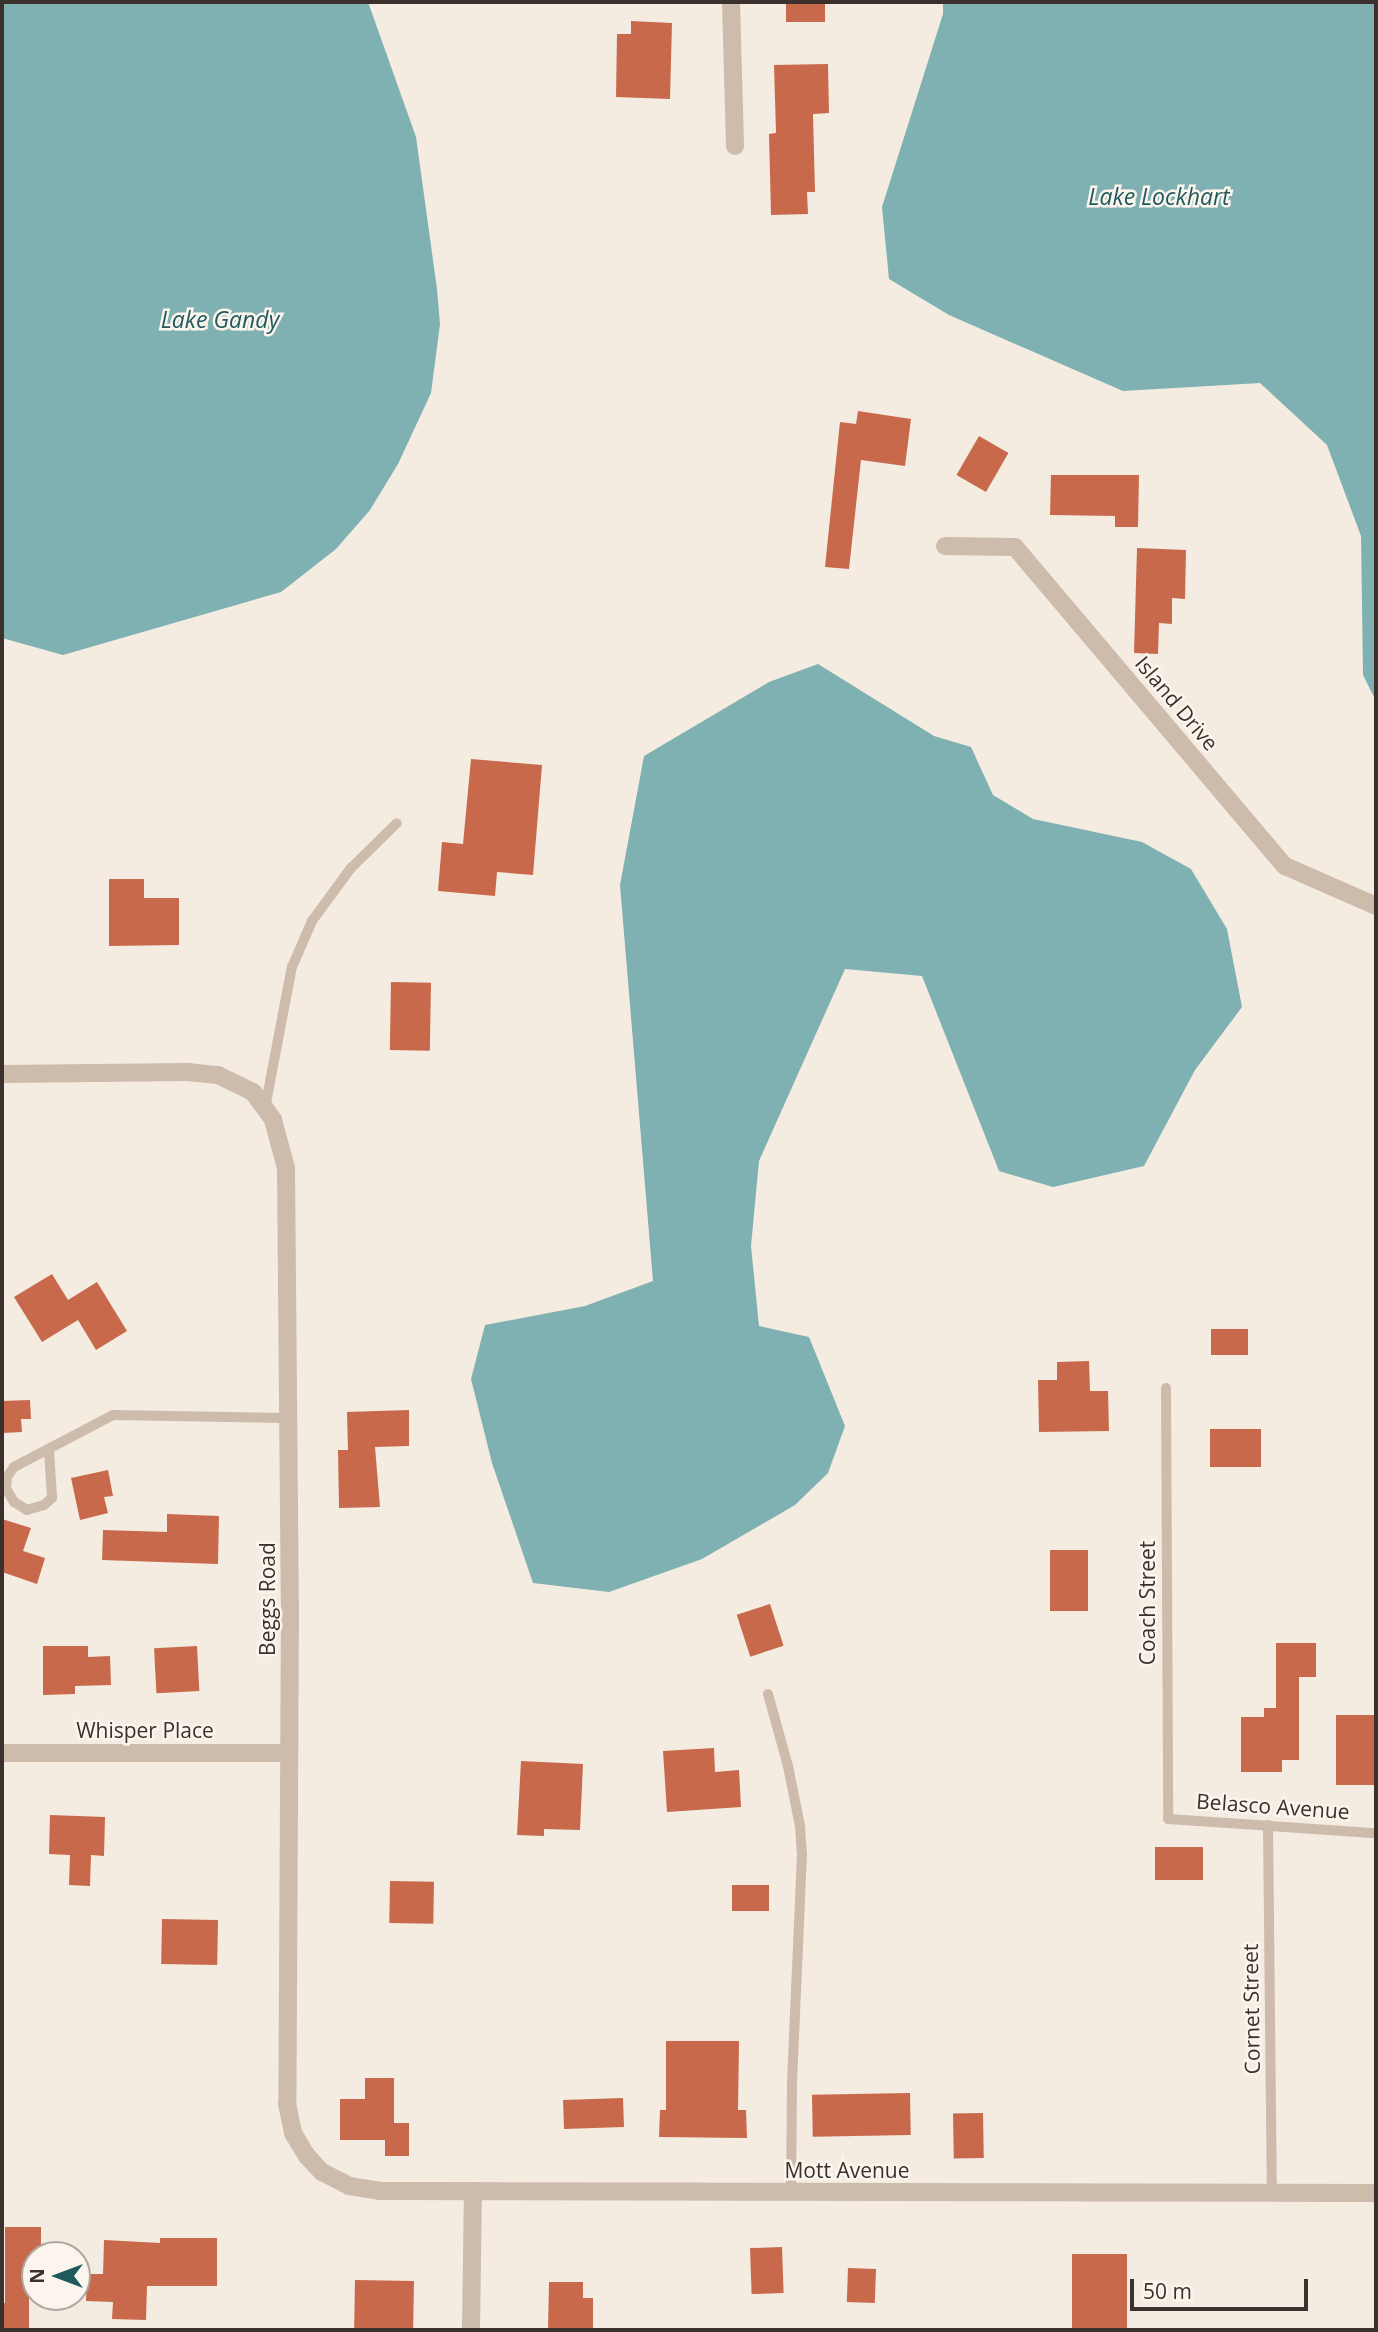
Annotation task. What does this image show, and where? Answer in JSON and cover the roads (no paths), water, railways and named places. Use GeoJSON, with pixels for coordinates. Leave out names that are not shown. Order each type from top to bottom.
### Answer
{"type":"FeatureCollection","features":[{"type":"Feature","properties":{"kind":"street"},"geometry":{"type":"LineString","coordinates":[[731,2],[735,146]]}},
{"type":"Feature","properties":{"kind":"street","name":"Island Drive"},"geometry":{"type":"LineString","coordinates":[[945,546],[1015,547],[1285,866],[1376,906]]}},
{"type":"Feature","properties":{"kind":"street","name":"Beggs Road"},"geometry":{"type":"LineString","coordinates":[[2,1074],[188,1072],[218,1075],[253,1092],[274,1120],[286,1168],[287,2104],[293,2133],[307,2156],[322,2172]]}},
{"type":"Feature","properties":{"kind":"street","name":"Whisper Place"},"geometry":{"type":"LineString","coordinates":[[2,1754],[288,1753]]}},
{"type":"Feature","properties":{"kind":"street","name":"Mott Avenue"},"geometry":{"type":"LineString","coordinates":[[322,2172],[349,2186],[379,2191],[1376,2193]]}},
{"type":"Feature","properties":{"kind":"street"},"geometry":{"type":"LineString","coordinates":[[471,2330],[473,2191]]}},
{"type":"Feature","properties":{"kind":"lane"},"geometry":{"type":"LineString","coordinates":[[265,1108],[292,967],[312,921],[351,868],[397,823]]}},
{"type":"Feature","properties":{"kind":"lane","name":"Coach Street"},"geometry":{"type":"LineString","coordinates":[[1166,1388],[1168,1818]]}},
{"type":"Feature","properties":{"kind":"lane"},"geometry":{"type":"LineString","coordinates":[[49,1450],[52,1498],[44,1505],[27,1510],[14,1502],[6,1488],[7,1477],[14,1467],[113,1415],[128,1413],[288,1418]]}},
{"type":"Feature","properties":{"kind":"lane"},"geometry":{"type":"LineString","coordinates":[[768,1694],[788,1766],[800,1826],[802,1854],[792,2082],[791,2193]]}},
{"type":"Feature","properties":{"kind":"lane","name":"Belasco Avenue"},"geometry":{"type":"LineString","coordinates":[[1168,1818],[1376,1833]]}},
{"type":"Feature","properties":{"kind":"lane","name":"Cornet Street"},"geometry":{"type":"LineString","coordinates":[[1268,1825],[1272,2192]]}},
{"type":"Feature","properties":{"kind":"water","name":"Lake Gandy"},"geometry":{"type":"Polygon","coordinates":[[[2,2],[368,2],[416,137],[437,289],[440,324],[431,393],[398,464],[370,510],[336,549],[281,592],[63,655],[2,638],[2,2]]]}},
{"type":"Feature","properties":{"kind":"water","name":"Lake Lockhart"},"geometry":{"type":"Polygon","coordinates":[[[943,2],[1376,2],[1376,701],[1363,675],[1361,536],[1327,445],[1260,383],[1123,391],[949,315],[889,279],[882,207],[943,14],[943,2]]]}},
{"type":"Feature","properties":{"kind":"water"},"geometry":{"type":"Polygon","coordinates":[[[818,664],[934,736],[971,747],[993,795],[1033,819],[1142,842],[1191,869],[1227,929],[1242,1007],[1195,1070],[1144,1166],[1053,1187],[999,1171],[922,976],[845,969],[759,1161],[751,1246],[759,1326],[809,1337],[845,1426],[828,1473],[795,1505],[702,1559],[609,1592],[533,1583],[492,1463],[471,1379],[485,1325],[585,1306],[653,1281],[620,885],[644,756],[769,682],[818,664]]]}}]}
